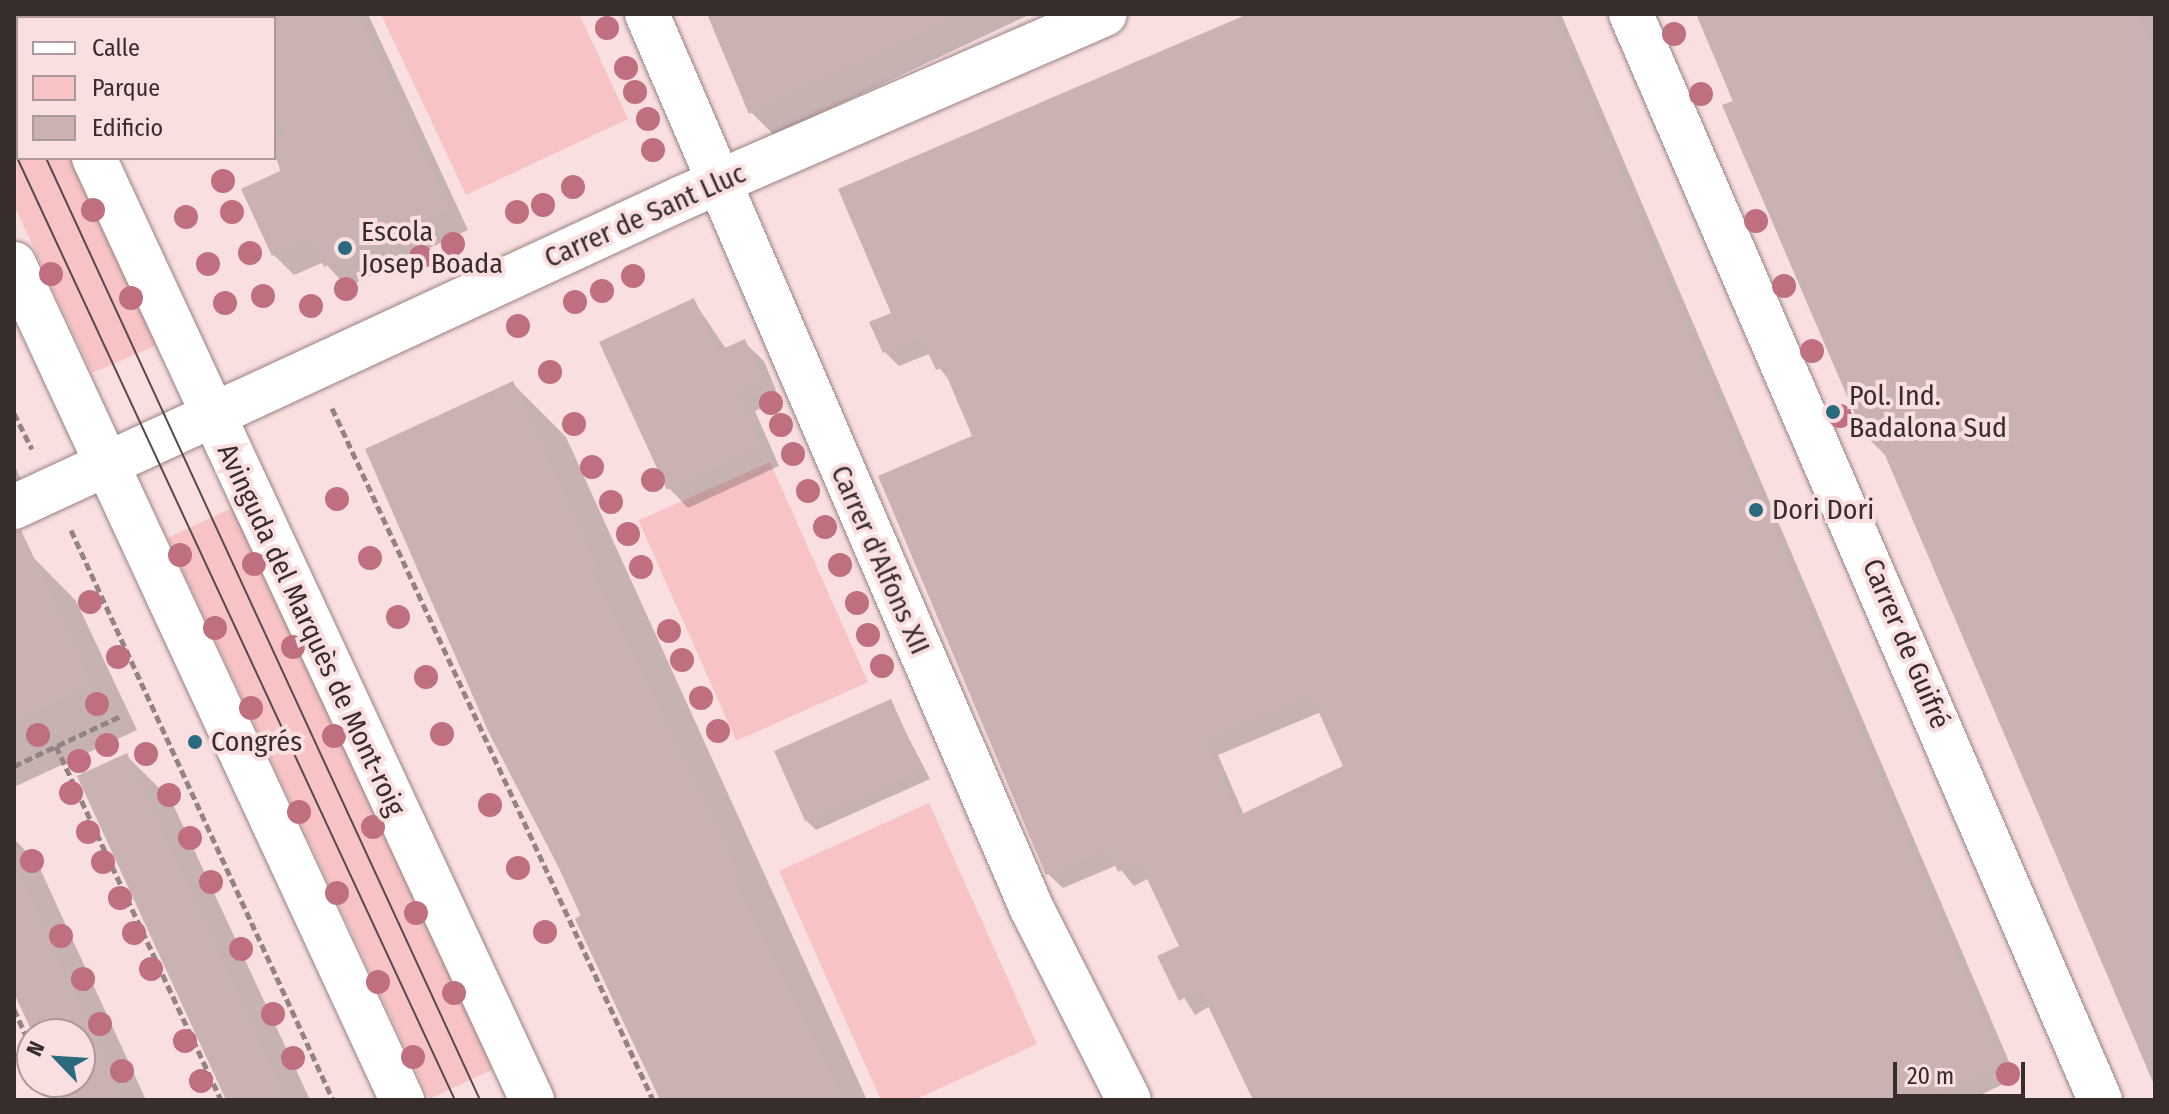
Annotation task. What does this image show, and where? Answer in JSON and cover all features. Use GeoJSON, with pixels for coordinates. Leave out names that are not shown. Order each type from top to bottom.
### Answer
{"type":"FeatureCollection","features":[{"type":"Feature","properties":{"kind":"street","name":"Carrer d'Alfons XII"},"geometry":{"type":"LineString","coordinates":[[647,14],[1031,907],[1129,1100]]}},
{"type":"Feature","properties":{"kind":"street","name":"Carrer de Sant Lluc"},"geometry":{"type":"LineString","coordinates":[[14,507],[210,412],[719,183],[1105,14]]}},
{"type":"Feature","properties":{"kind":"street","name":"Carrer de Guifré"},"geometry":{"type":"LineString","coordinates":[[1631,14],[2100,1100]]}},
{"type":"Feature","properties":{"kind":"street","name":"Avinguda del Marquès de Mont-roig"},"geometry":{"type":"LineString","coordinates":[[95,160],[532,1100]]}},
{"type":"Feature","properties":{"kind":"street"},"geometry":{"type":"LineString","coordinates":[[14,264],[402,1100]]}},
{"type":"Feature","properties":{"kind":"path"},"geometry":{"type":"LineString","coordinates":[[330,404],[653,1100]]}},
{"type":"Feature","properties":{"kind":"path"},"geometry":{"type":"LineString","coordinates":[[14,413],[39,463]]}},
{"type":"Feature","properties":{"kind":"path"},"geometry":{"type":"LineString","coordinates":[[82,555],[333,1100]]}},
{"type":"Feature","properties":{"kind":"path"},"geometry":{"type":"LineString","coordinates":[[14,766],[123,715]]}},
{"type":"Feature","properties":{"kind":"path"},"geometry":{"type":"LineString","coordinates":[[56,746],[221,1100]]}},
{"type":"Feature","properties":{"kind":"green space"},"geometry":{"type":"Polygon","coordinates":[[[381,14],[579,14],[628,119],[466,195],[381,14]]]}},
{"type":"Feature","properties":{"kind":"green space"},"geometry":{"type":"Polygon","coordinates":[[[14,32],[16,160],[74,160],[159,344],[92,373],[14,205],[14,32]]]}},
{"type":"Feature","properties":{"kind":"green space"},"geometry":{"type":"Polygon","coordinates":[[[770,462],[868,682],[736,741],[638,521],[770,462]]]}},
{"type":"Feature","properties":{"kind":"green space"},"geometry":{"type":"Polygon","coordinates":[[[232,508],[494,1069],[429,1099],[168,538],[232,508]]]}},
{"type":"Feature","properties":{"kind":"green space"},"geometry":{"type":"Polygon","coordinates":[[[929,803],[1037,1044],[914,1100],[881,1100],[779,871],[929,803]]]}},
{"type":"Feature","properties":{"kind":"building"},"geometry":{"type":"Polygon","coordinates":[[[359,14],[449,209],[324,267],[311,238],[272,256],[241,189],[280,171],[276,137],[285,133],[276,113],[274,16],[359,14]]]}},
{"type":"Feature","properties":{"kind":"building"},"geometry":{"type":"Polygon","coordinates":[[[707,14],[960,14],[749,114],[707,14]]]}},
{"type":"Feature","properties":{"kind":"building"},"geometry":{"type":"Polygon","coordinates":[[[1248,14],[1554,14],[2003,1064],[1925,1100],[1253,1100],[1200,989],[1179,1001],[1157,956],[1179,946],[1139,862],[1118,872],[1108,849],[1046,875],[878,476],[972,436],[943,367],[936,370],[921,337],[883,353],[869,322],[891,313],[838,189],[1248,14]],[[1311,695],[1205,740],[1238,816],[1343,766],[1311,695]]]}},
{"type":"Feature","properties":{"kind":"building"},"geometry":{"type":"Polygon","coordinates":[[[1696,14],[2139,14],[2155,51],[2155,1087],[1876,434],[1865,438],[1722,105],[1733,101],[1696,14]]]}},
{"type":"Feature","properties":{"kind":"building"},"geometry":{"type":"Polygon","coordinates":[[[694,298],[718,351],[745,339],[763,380],[737,392],[762,446],[667,490],[599,342],[694,298]]]}},
{"type":"Feature","properties":{"kind":"building"},"geometry":{"type":"Polygon","coordinates":[[[513,381],[599,568],[593,571],[741,875],[734,878],[844,1100],[660,1100],[575,919],[581,915],[489,733],[365,449],[513,381]]]}},
{"type":"Feature","properties":{"kind":"building"},"geometry":{"type":"Polygon","coordinates":[[[21,530],[93,684],[14,721],[14,532],[21,530]]]}},
{"type":"Feature","properties":{"kind":"building"},"geometry":{"type":"Polygon","coordinates":[[[891,699],[922,769],[805,821],[774,751],[891,699]]]}},
{"type":"Feature","properties":{"kind":"building"},"geometry":{"type":"Polygon","coordinates":[[[127,753],[287,1100],[226,1100],[77,776],[127,753]]]}},
{"type":"Feature","properties":{"kind":"building"},"geometry":{"type":"Polygon","coordinates":[[[14,861],[86,1018],[26,1018],[14,993],[14,861]]]}},
{"type":"Feature","properties":{"kind":"building"},"geometry":{"type":"Polygon","coordinates":[[[96,1039],[124,1100],[63,1100],[96,1098],[96,1039]]]}},
{"type":"Feature","properties":{"kind":"tram line"},"geometry":{"type":"LineString","coordinates":[[14,89],[16,94]]}},
{"type":"Feature","properties":{"kind":"tram line"},"geometry":{"type":"LineString","coordinates":[[14,151],[16,155]]}},
{"type":"Feature","properties":{"kind":"tram line"},"geometry":{"type":"LineString","coordinates":[[18,160],[455,1100]]}},
{"type":"Feature","properties":{"kind":"tram line"},"geometry":{"type":"LineString","coordinates":[[47,160],[480,1100]]}},
{"type":"Feature","properties":{"kind":"place","name":"Escola Josep Boada"},"geometry":{"type":"Point","coordinates":[345,248]}},
{"type":"Feature","properties":{"kind":"place","name":"Pol. Ind. Badalona Sud"},"geometry":{"type":"Point","coordinates":[1833,412]}},
{"type":"Feature","properties":{"kind":"place","name":"Dori Dori"},"geometry":{"type":"Point","coordinates":[1756,510]}},
{"type":"Feature","properties":{"kind":"place","name":"Congrés"},"geometry":{"type":"Point","coordinates":[195,742]}}]}
